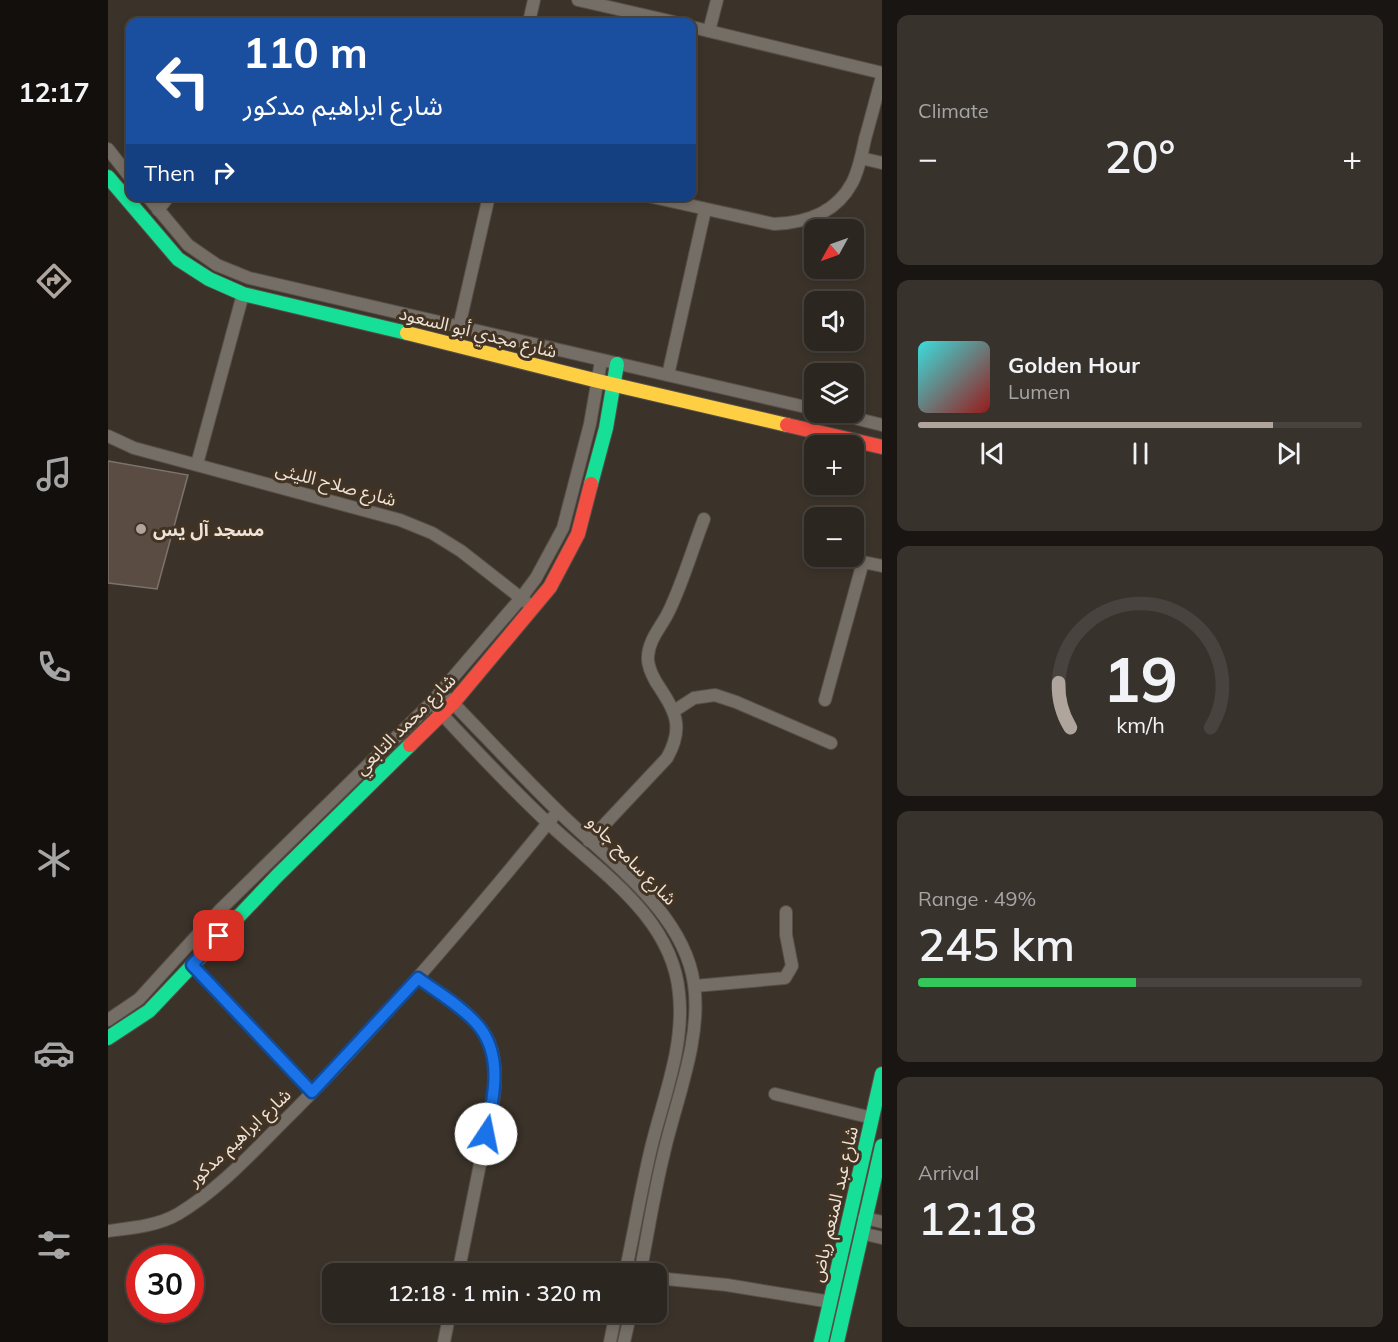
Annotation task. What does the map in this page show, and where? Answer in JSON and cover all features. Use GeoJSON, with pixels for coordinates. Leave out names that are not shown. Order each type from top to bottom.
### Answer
{"type":"FeatureCollection","features":[{"type":"Feature","properties":{"kind":"street"},"geometry":{"type":"LineString","coordinates":[[530,18],[534,0]]}},
{"type":"Feature","properties":{"kind":"street"},"geometry":{"type":"LineString","coordinates":[[578,0],[657,18]]}},
{"type":"Feature","properties":{"kind":"street"},"geometry":{"type":"LineString","coordinates":[[709,31],[717,0]]}},
{"type":"Feature","properties":{"kind":"street"},"geometry":{"type":"LineString","coordinates":[[668,201],[774,224],[793,224],[811,219],[827,210],[841,198],[852,183],[861,158],[882,75],[696,28]]}},
{"type":"Feature","properties":{"kind":"street"},"geometry":{"type":"LineString","coordinates":[[108,149],[126,172]]}},
{"type":"Feature","properties":{"kind":"street"},"geometry":{"type":"LineString","coordinates":[[861,158],[882,163]]}},
{"type":"Feature","properties":{"kind":"street","name":"شارع مجدي أبو السعود"},"geometry":{"type":"LineString","coordinates":[[108,177],[126,198]]}},
{"type":"Feature","properties":{"kind":"street","name":"شارع مجدي أبو السعود"},"geometry":{"type":"LineString","coordinates":[[128,201],[178,259],[209,279],[243,294],[455,344],[598,381],[882,447]]}},
{"type":"Feature","properties":{"kind":"street","name":"شارع مجدي أبو السعود"},"geometry":{"type":"LineString","coordinates":[[151,201],[188,245],[217,265],[249,278],[804,407]]}},
{"type":"Feature","properties":{"kind":"street"},"geometry":{"type":"LineString","coordinates":[[158,210],[165,201]]}},
{"type":"Feature","properties":{"kind":"street"},"geometry":{"type":"LineString","coordinates":[[455,344],[488,201]]}},
{"type":"Feature","properties":{"kind":"street"},"geometry":{"type":"LineString","coordinates":[[668,375],[705,210]]}},
{"type":"Feature","properties":{"kind":"street"},"geometry":{"type":"LineString","coordinates":[[197,464],[243,294]]}},
{"type":"Feature","properties":{"kind":"street","name":"شارع محمد التابعي"},"geometry":{"type":"LineString","coordinates":[[108,1020],[138,999],[220,910],[441,692],[522,598],[536,578],[563,528],[590,424],[601,361]]}},
{"type":"Feature","properties":{"kind":"street","name":"شارع محمد التابعي"},"geometry":{"type":"LineString","coordinates":[[108,1038],[149,1011],[232,922],[453,704],[550,587],[578,534],[604,438],[617,364]]}},
{"type":"Feature","properties":{"kind":"street"},"geometry":{"type":"LineString","coordinates":[[864,420],[882,425]]}},
{"type":"Feature","properties":{"kind":"street","name":"شارع صلاح الليثى"},"geometry":{"type":"LineString","coordinates":[[108,436],[134,448],[400,520],[432,533],[461,551],[534,608]]}},
{"type":"Feature","properties":{"kind":"street"},"geometry":{"type":"LineString","coordinates":[[589,841],[667,759],[674,746],[678,731],[674,711],[651,675],[647,658],[651,642],[669,611],[704,519]]}},
{"type":"Feature","properties":{"kind":"street"},"geometry":{"type":"LineString","coordinates":[[825,700],[863,562],[882,566]]}},
{"type":"Feature","properties":{"kind":"street","name":"شارع سامح جادو"},"geometry":{"type":"LineString","coordinates":[[441,692],[558,812],[635,884],[676,932],[689,960],[695,986],[690,1052],[635,1263]]}},
{"type":"Feature","properties":{"kind":"street"},"geometry":{"type":"LineString","coordinates":[[674,711],[694,698],[715,695],[831,743]]}},
{"type":"Feature","properties":{"kind":"street","name":"شارع سامح جادو"},"geometry":{"type":"LineString","coordinates":[[430,703],[548,823],[647,915],[663,939],[671,957],[680,993],[680,1020],[676,1052],[651,1149],[634,1263]]}},
{"type":"Feature","properties":{"kind":"street","name":"شارع ابراهيم مدكور"},"geometry":{"type":"LineString","coordinates":[[108,1231],[140,1228],[176,1215],[208,1195],[312,1092],[418,978],[558,812]]}},
{"type":"Feature","properties":{"kind":"street"},"geometry":{"type":"LineString","coordinates":[[220,910],[232,922]]}},
{"type":"Feature","properties":{"kind":"street"},"geometry":{"type":"LineString","coordinates":[[695,986],[785,978],[792,966],[786,935],[786,912]]}},
{"type":"Feature","properties":{"kind":"street"},"geometry":{"type":"LineString","coordinates":[[192,965],[312,1092]]}},
{"type":"Feature","properties":{"kind":"street"},"geometry":{"type":"LineString","coordinates":[[418,978],[462,1010],[477,1024],[489,1041],[494,1061],[495,1082],[491,1110],[460,1263]]}},
{"type":"Feature","properties":{"kind":"street","name":"شارع عبد المنعم رياض"},"geometry":{"type":"LineString","coordinates":[[837,1342],[872,1118],[882,1074]]}},
{"type":"Feature","properties":{"kind":"street"},"geometry":{"type":"LineString","coordinates":[[775,1094],[872,1118]]}},
{"type":"Feature","properties":{"kind":"street","name":"شارع عبد المنعم رياض"},"geometry":{"type":"LineString","coordinates":[[857,1216],[882,1146]]}},
{"type":"Feature","properties":{"kind":"street"},"geometry":{"type":"LineString","coordinates":[[857,1216],[882,1222]]}},
{"type":"Feature","properties":{"kind":"street"},"geometry":{"type":"LineString","coordinates":[[854,1231],[882,1238]]}},
{"type":"Feature","properties":{"kind":"street","name":"شارع عبد المنعم رياض"},"geometry":{"type":"LineString","coordinates":[[821,1342],[831,1302],[854,1231]]}},
{"type":"Feature","properties":{"kind":"street"},"geometry":{"type":"LineString","coordinates":[[667,1279],[727,1285],[831,1302]]}},
{"type":"Feature","properties":{"kind":"street"},"geometry":{"type":"LineString","coordinates":[[444,1342],[448,1323]]}},
{"type":"Feature","properties":{"kind":"street"},"geometry":{"type":"LineString","coordinates":[[610,1342],[614,1323]]}},
{"type":"Feature","properties":{"kind":"street"},"geometry":{"type":"LineString","coordinates":[[624,1342],[628,1323]]}},
{"type":"Feature","properties":{"kind":"building","name":"مسجد آل يس"},"geometry":{"type":"Polygon","coordinates":[[[108,461],[188,475],[157,589],[108,583],[108,461]]]}},
{"type":"Feature","properties":{"kind":"traffic: fast"},"geometry":{"type":"LineString","coordinates":[[108,177],[126,198]]}},
{"type":"Feature","properties":{"kind":"traffic: fast"},"geometry":{"type":"LineString","coordinates":[[128,201],[178,259],[209,279],[243,294],[407,333]]}},
{"type":"Feature","properties":{"kind":"traffic: fast"},"geometry":{"type":"LineString","coordinates":[[591,484],[606,428],[617,364]]}},
{"type":"Feature","properties":{"kind":"traffic: fast"},"geometry":{"type":"LineString","coordinates":[[108,1038],[149,1011],[277,876],[410,745]]}},
{"type":"Feature","properties":{"kind":"traffic: fast"},"geometry":{"type":"LineString","coordinates":[[821,1342],[882,1074]]}},
{"type":"Feature","properties":{"kind":"traffic: fast"},"geometry":{"type":"LineString","coordinates":[[837,1342],[882,1146]]}},
{"type":"Feature","properties":{"kind":"traffic: slow"},"geometry":{"type":"LineString","coordinates":[[407,333],[787,425]]}},
{"type":"Feature","properties":{"kind":"traffic: jam"},"geometry":{"type":"LineString","coordinates":[[787,425],[882,447]]}},
{"type":"Feature","properties":{"kind":"traffic: jam"},"geometry":{"type":"LineString","coordinates":[[410,745],[453,703],[550,587],[578,534],[591,484]]}},
{"type":"Feature","properties":{"kind":"place","name":"مسجد آل يس"},"geometry":{"type":"Point","coordinates":[141,529]}},
{"type":"Feature","properties":{"kind":"route"},"geometry":{"type":"LineString","coordinates":[[219,936],[192,965],[312,1092],[418,978],[462,1010],[477,1024],[489,1041],[494,1061],[495,1082],[486,1134]]}}]}
